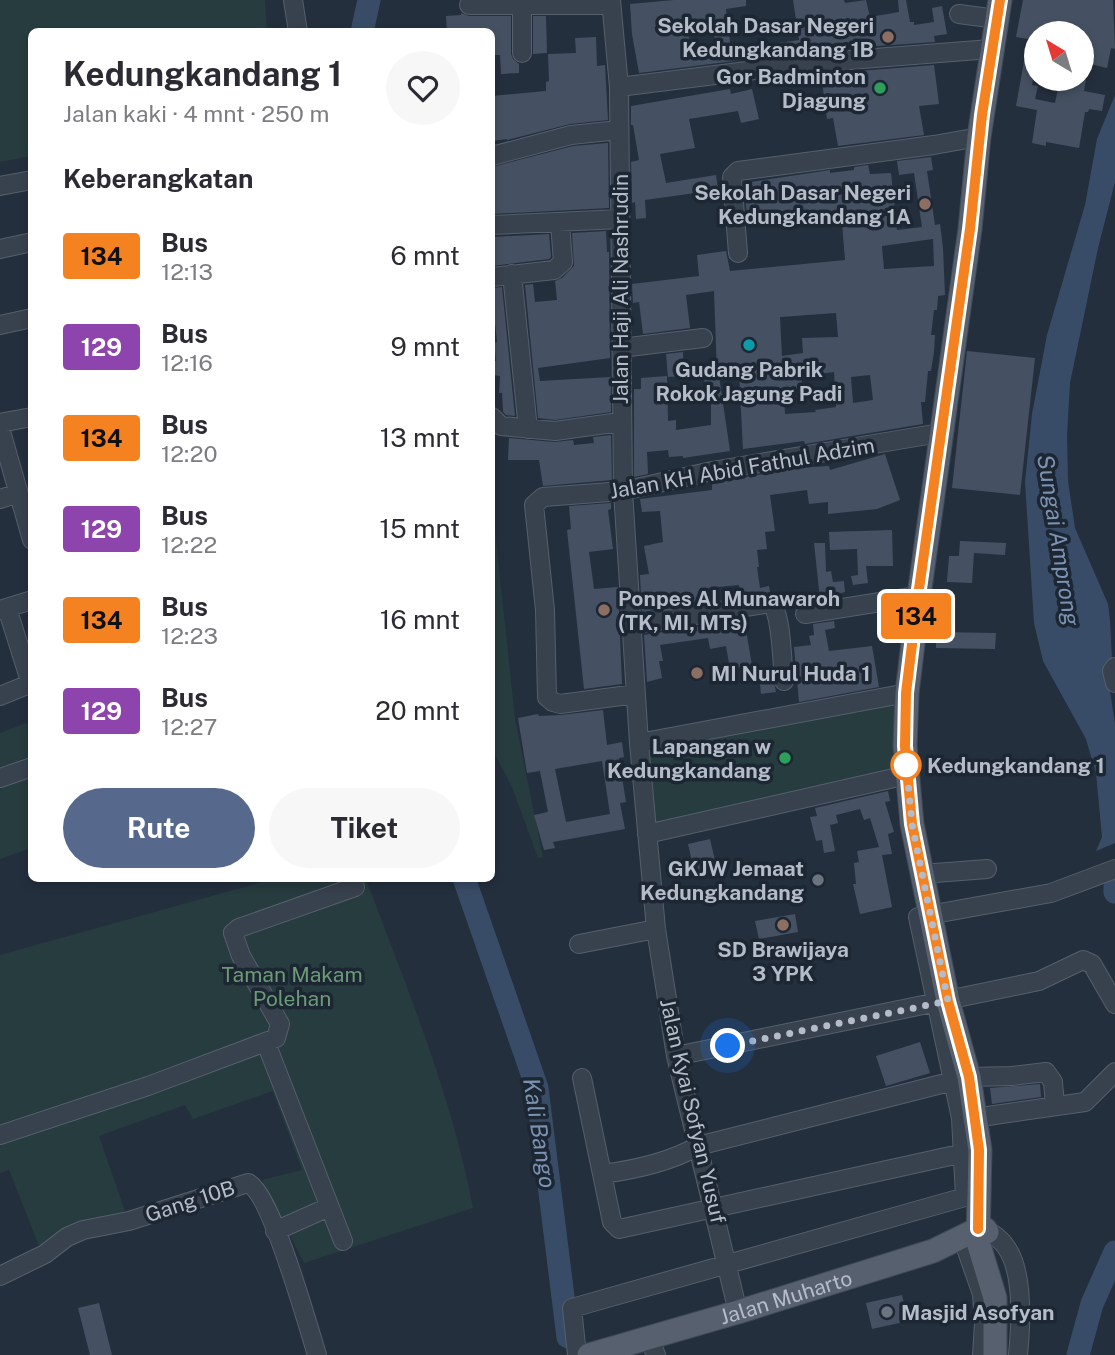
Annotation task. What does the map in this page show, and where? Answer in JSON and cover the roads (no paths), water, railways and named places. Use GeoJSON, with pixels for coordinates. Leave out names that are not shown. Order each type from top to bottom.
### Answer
{"type":"FeatureCollection","features":[{"type":"Feature","properties":{"kind":"main road"},"geometry":{"type":"LineString","coordinates":[[999,10],[979,137],[970,229],[906,693],[907,775],[912,824],[948,1001],[979,1106],[973,1236],[997,1278],[1008,1308],[1009,1355]]}},
{"type":"Feature","properties":{"kind":"main road","name":"Jalan Muharto"},"geometry":{"type":"LineString","coordinates":[[589,1355],[618,1346],[652,1346],[738,1312],[973,1236]]}},
{"type":"Feature","properties":{"kind":"main road"},"geometry":{"type":"LineString","coordinates":[[995,1355],[997,1278]]}},
{"type":"Feature","properties":{"kind":"street"},"geometry":{"type":"LineString","coordinates":[[293,0],[297,28]]}},
{"type":"Feature","properties":{"kind":"street"},"geometry":{"type":"LineString","coordinates":[[469,5],[611,3]]}},
{"type":"Feature","properties":{"kind":"street","name":"Jalan Haji Ali Nashrudin"},"geometry":{"type":"LineString","coordinates":[[611,3],[619,87],[623,491]]}},
{"type":"Feature","properties":{"kind":"street"},"geometry":{"type":"LineString","coordinates":[[522,5],[522,53]]}},
{"type":"Feature","properties":{"kind":"street"},"geometry":{"type":"LineString","coordinates":[[959,14],[999,10]]}},
{"type":"Feature","properties":{"kind":"street"},"geometry":{"type":"LineString","coordinates":[[619,87],[811,63],[991,49]]}},
{"type":"Feature","properties":{"kind":"street"},"geometry":{"type":"LineString","coordinates":[[495,155],[571,135],[619,130]]}},
{"type":"Feature","properties":{"kind":"street"},"geometry":{"type":"LineString","coordinates":[[738,253],[732,177],[738,171],[979,137]]}},
{"type":"Feature","properties":{"kind":"street"},"geometry":{"type":"LineString","coordinates":[[0,186],[28,181]]}},
{"type":"Feature","properties":{"kind":"street"},"geometry":{"type":"LineString","coordinates":[[495,225],[620,219]]}},
{"type":"Feature","properties":{"kind":"street"},"geometry":{"type":"LineString","coordinates":[[495,276],[561,267],[563,262],[560,223]]}},
{"type":"Feature","properties":{"kind":"street"},"geometry":{"type":"LineString","coordinates":[[0,249],[28,243]]}},
{"type":"Feature","properties":{"kind":"street"},"geometry":{"type":"LineString","coordinates":[[512,274],[528,429]]}},
{"type":"Feature","properties":{"kind":"street"},"geometry":{"type":"LineString","coordinates":[[0,325],[28,319]]}},
{"type":"Feature","properties":{"kind":"street"},"geometry":{"type":"LineString","coordinates":[[621,348],[703,338]]}},
{"type":"Feature","properties":{"kind":"street"},"geometry":{"type":"LineString","coordinates":[[28,418],[0,426],[28,520]]}},
{"type":"Feature","properties":{"kind":"street"},"geometry":{"type":"LineString","coordinates":[[495,420],[500,426],[555,431],[621,422]]}},
{"type":"Feature","properties":{"kind":"street","name":"Jalan KH Abid Fathul Adzim"},"geometry":{"type":"LineString","coordinates":[[636,694],[560,704],[547,697],[545,610],[534,505],[543,497],[623,491],[712,471],[940,433]]}},
{"type":"Feature","properties":{"kind":"street","name":"Jalan Kyai Sofyan Yusuf"},"geometry":{"type":"LineString","coordinates":[[623,491],[639,743],[656,929],[676,1056],[738,1312]]}},
{"type":"Feature","properties":{"kind":"street"},"geometry":{"type":"LineString","coordinates":[[0,499],[24,499]]}},
{"type":"Feature","properties":{"kind":"street"},"geometry":{"type":"LineString","coordinates":[[805,614],[918,596]]}},
{"type":"Feature","properties":{"kind":"street"},"geometry":{"type":"LineString","coordinates":[[28,601],[4,609],[28,675]]}},
{"type":"Feature","properties":{"kind":"street"},"geometry":{"type":"LineString","coordinates":[[631,625],[771,603],[778,621],[784,681]]}},
{"type":"Feature","properties":{"kind":"street"},"geometry":{"type":"LineString","coordinates":[[1115,667],[1112,671],[1115,683]]}},
{"type":"Feature","properties":{"kind":"street"},"geometry":{"type":"LineString","coordinates":[[0,696],[28,684]]}},
{"type":"Feature","properties":{"kind":"street"},"geometry":{"type":"LineString","coordinates":[[639,743],[906,693]]}},
{"type":"Feature","properties":{"kind":"street"},"geometry":{"type":"LineString","coordinates":[[0,778],[28,768]]}},
{"type":"Feature","properties":{"kind":"street"},"geometry":{"type":"LineString","coordinates":[[647,834],[907,775]]}},
{"type":"Feature","properties":{"kind":"street"},"geometry":{"type":"LineString","coordinates":[[922,874],[987,869]]}},
{"type":"Feature","properties":{"kind":"street"},"geometry":{"type":"LineString","coordinates":[[577,1355],[572,1308],[965,1197],[961,1118],[918,917],[1051,893],[1115,869]]}},
{"type":"Feature","properties":{"kind":"street"},"geometry":{"type":"LineString","coordinates":[[0,1135],[148,1086],[276,1038],[280,1024],[241,956],[233,933],[239,928],[355,887]]}},
{"type":"Feature","properties":{"kind":"street"},"geometry":{"type":"LineString","coordinates":[[579,944],[656,929]]}},
{"type":"Feature","properties":{"kind":"street"},"geometry":{"type":"LineString","coordinates":[[676,1056],[1044,980],[1078,961],[1086,960],[1092,964],[1115,1004]]}},
{"type":"Feature","properties":{"kind":"street"},"geometry":{"type":"LineString","coordinates":[[266,1043],[343,1241]]}},
{"type":"Feature","properties":{"kind":"street"},"geometry":{"type":"LineString","coordinates":[[602,1174],[647,1165],[688,1152],[698,1146],[969,1077],[1046,1072],[1052,1082],[1055,1105]]}},
{"type":"Feature","properties":{"kind":"street"},"geometry":{"type":"LineString","coordinates":[[979,1106],[1055,1105],[1087,1101],[1115,1072]]}},
{"type":"Feature","properties":{"kind":"street"},"geometry":{"type":"LineString","coordinates":[[582,1078],[612,1222],[619,1229],[714,1206],[979,1150]]}},
{"type":"Feature","properties":{"kind":"street","name":"Gang 10B"},"geometry":{"type":"LineString","coordinates":[[0,1276],[45,1254],[67,1237],[83,1230],[129,1221],[243,1183],[252,1185],[259,1192],[288,1264],[317,1355]]}},
{"type":"Feature","properties":{"kind":"street"},"geometry":{"type":"LineString","coordinates":[[275,1231],[329,1208]]}},
{"type":"Feature","properties":{"kind":"street"},"geometry":{"type":"LineString","coordinates":[[982,1355],[982,1294],[973,1236],[1003,1242],[1013,1261],[1019,1293],[1018,1355]]}},
{"type":"Feature","properties":{"kind":"water"},"geometry":{"type":"Polygon","coordinates":[[[1115,95],[1115,182],[1098,248],[1070,383],[1067,436],[1068,481],[1075,528],[1108,604],[1110,620],[1112,660],[1108,678],[1115,724],[1115,843],[1096,851],[1102,837],[1096,773],[1086,739],[1043,661],[1034,623],[1025,482],[1032,414],[1047,335],[1085,205],[1097,139],[1115,95]]]}},
{"type":"Feature","properties":{"kind":"waterway","name":"Kali Bango"},"geometry":{"type":"LineString","coordinates":[[363,28],[369,0]]}},
{"type":"Feature","properties":{"kind":"waterway","name":"Kali Bango"},"geometry":{"type":"LineString","coordinates":[[465,882],[537,1088],[568,1337]]}},
{"type":"Feature","properties":{"kind":"waterway","name":"Sungai Amprong"},"geometry":{"type":"LineString","coordinates":[[1078,1355],[1092,1304],[1115,1252]]}},
{"type":"Feature","properties":{"kind":"place","name":"Sekolah Dasar Negeri Kedungkandang 1B"},"geometry":{"type":"Point","coordinates":[888,37]}},
{"type":"Feature","properties":{"kind":"place","name":"Gor Badminton Djagung"},"geometry":{"type":"Point","coordinates":[880,88]}},
{"type":"Feature","properties":{"kind":"place","name":"Sekolah Dasar Negeri Kedungkandang 1A"},"geometry":{"type":"Point","coordinates":[925,204]}},
{"type":"Feature","properties":{"kind":"place","name":"Gudang Pabrik Rokok Jagung Padi"},"geometry":{"type":"Point","coordinates":[749,345]}},
{"type":"Feature","properties":{"kind":"place","name":"Ponpes Al Munawaroh (TK, MI, MTs)"},"geometry":{"type":"Point","coordinates":[604,610]}},
{"type":"Feature","properties":{"kind":"place","name":"MI Nurul Huda 1"},"geometry":{"type":"Point","coordinates":[697,673]}},
{"type":"Feature","properties":{"kind":"place","name":"Lapangan w Kedungkandang"},"geometry":{"type":"Point","coordinates":[785,758]}},
{"type":"Feature","properties":{"kind":"place","name":"Kedungkandang 1"},"geometry":{"type":"Point","coordinates":[906,765]}},
{"type":"Feature","properties":{"kind":"place","name":"GKJW Jemaat Kedungkandang"},"geometry":{"type":"Point","coordinates":[818,880]}},
{"type":"Feature","properties":{"kind":"place","name":"SD Brawijaya 3 YPK"},"geometry":{"type":"Point","coordinates":[783,925]}},
{"type":"Feature","properties":{"kind":"place","name":"Masjid Asofyan"},"geometry":{"type":"Point","coordinates":[887,1312]}},
{"type":"Feature","properties":{"kind":"park label","name":"Taman Makam Polehan"},"geometry":{"type":"Point","coordinates":[292,986]}}]}
